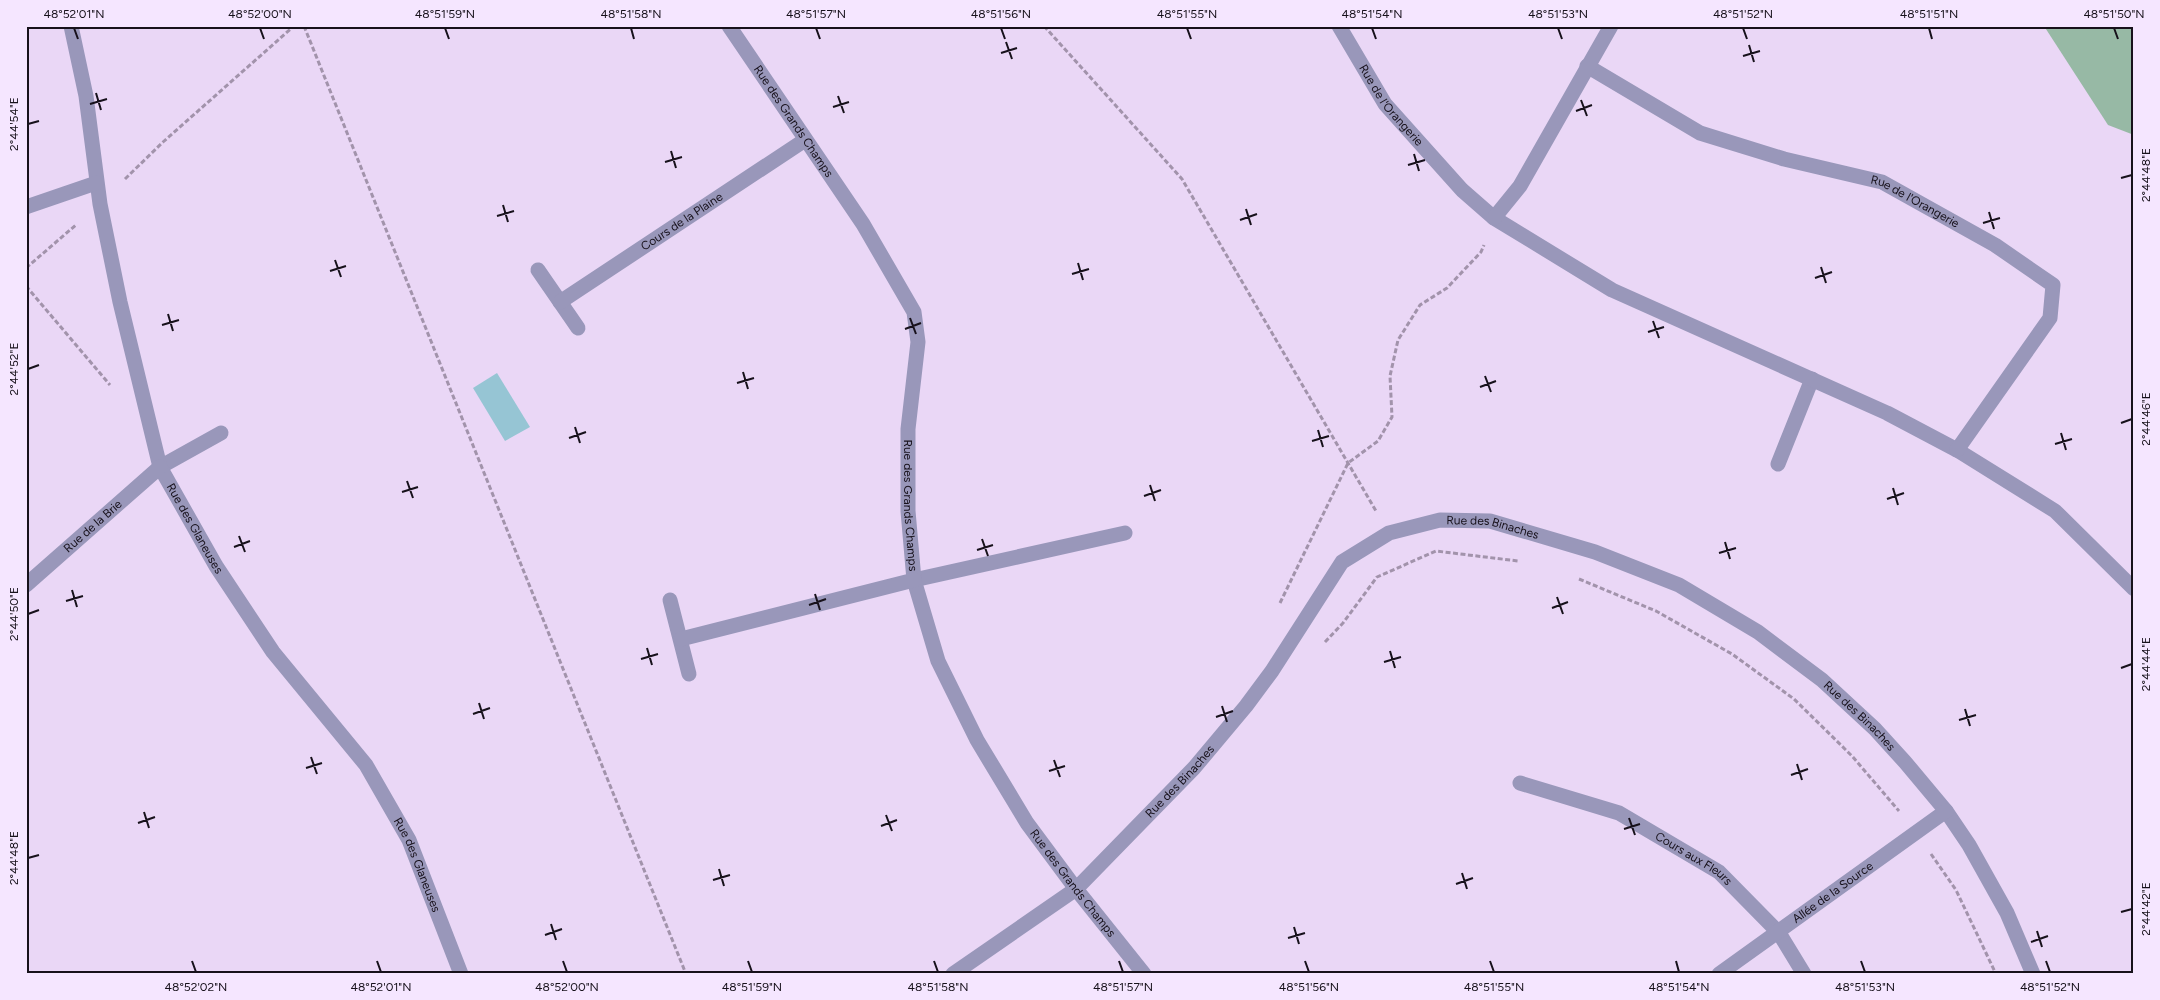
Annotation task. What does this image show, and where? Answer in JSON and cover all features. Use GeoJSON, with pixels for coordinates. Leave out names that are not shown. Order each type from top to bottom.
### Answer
{"type":"FeatureCollection","features":[{"type":"Feature","properties":{"kind":"street","name":"Rue des Glaneuses"},"geometry":{"type":"LineString","coordinates":[[71,26],[86,96],[100,204],[120,302],[160,466],[216,566],[273,652],[366,765],[409,840],[461,974]]}},
{"type":"Feature","properties":{"kind":"street","name":"Rue des Grands Champs"},"geometry":{"type":"LineString","coordinates":[[729,26],[863,224],[914,312],[918,342],[908,429],[908,511],[914,580],[938,661],[977,740],[1026,823],[1144,974]]}},
{"type":"Feature","properties":{"kind":"street","name":"Rue de l'Orangerie"},"geometry":{"type":"LineString","coordinates":[[1339,26],[1385,104],[1462,190],[1494,218],[1612,290],[1887,413],[1957,450],[2055,511],[2134,589]]}},
{"type":"Feature","properties":{"kind":"street"},"geometry":{"type":"LineString","coordinates":[[1494,218],[1520,186],[1611,26]]}},
{"type":"Feature","properties":{"kind":"street","name":"Rue de l'Orangerie"},"geometry":{"type":"LineString","coordinates":[[1587,66],[1700,133],[1784,158],[1882,182],[1995,245],[2053,285],[2050,318],[1957,450]]}},
{"type":"Feature","properties":{"kind":"street","name":"Cours de la Plaine"},"geometry":{"type":"LineString","coordinates":[[560,302],[805,140]]}},
{"type":"Feature","properties":{"kind":"street"},"geometry":{"type":"LineString","coordinates":[[26,207],[96,183]]}},
{"type":"Feature","properties":{"kind":"street"},"geometry":{"type":"LineString","coordinates":[[538,270],[578,328]]}},
{"type":"Feature","properties":{"kind":"street"},"geometry":{"type":"LineString","coordinates":[[1778,464],[1812,379]]}},
{"type":"Feature","properties":{"kind":"street","name":"Rue de la Brie"},"geometry":{"type":"LineString","coordinates":[[26,585],[160,466],[221,433]]}},
{"type":"Feature","properties":{"kind":"street","name":"Rue des Binaches"},"geometry":{"type":"LineString","coordinates":[[953,974],[1076,889],[1194,768],[1246,706],[1300,628],[1342,562],[1389,533],[1440,520],[1490,521],[1595,552],[1679,585],[1758,632],[1822,680],[1887,742],[1946,811],[1969,845],[2007,913],[2033,974]]}},
{"type":"Feature","properties":{"kind":"street"},"geometry":{"type":"LineString","coordinates":[[681,640],[914,580],[1125,533]]}},
{"type":"Feature","properties":{"kind":"street"},"geometry":{"type":"LineString","coordinates":[[670,600],[689,674]]}},
{"type":"Feature","properties":{"kind":"street","name":"Cours aux Fleurs"},"geometry":{"type":"LineString","coordinates":[[1520,783],[1620,813],[1720,872],[1779,933],[1804,974]]}},
{"type":"Feature","properties":{"kind":"street","name":"Allée de la Source"},"geometry":{"type":"LineString","coordinates":[[1720,974],[1946,811]]}},
{"type":"Feature","properties":{"kind":"path"},"geometry":{"type":"LineString","coordinates":[[26,268],[100,204],[162,142],[294,26]]}},
{"type":"Feature","properties":{"kind":"path"},"geometry":{"type":"LineString","coordinates":[[304,26],[686,974]]}},
{"type":"Feature","properties":{"kind":"path"},"geometry":{"type":"LineString","coordinates":[[1044,26],[1182,179],[1389,533]]}},
{"type":"Feature","properties":{"kind":"path"},"geometry":{"type":"LineString","coordinates":[[1494,218],[1481,252],[1447,288],[1420,305],[1398,340],[1390,376],[1392,417],[1378,440],[1348,463],[1275,613],[1326,643],[1377,577],[1436,551],[1526,562]]}},
{"type":"Feature","properties":{"kind":"path"},"geometry":{"type":"LineString","coordinates":[[26,286],[114,390]]}},
{"type":"Feature","properties":{"kind":"path"},"geometry":{"type":"LineString","coordinates":[[1577,578],[1664,615],[1732,654],[1794,699],[1852,756],[1917,833],[1956,890],[1996,974]]}},
{"type":"Feature","properties":{"kind":"green space"},"geometry":{"type":"Polygon","coordinates":[[[2044,26],[2134,26],[2134,135],[2108,125],[2044,26]]]}},
{"type":"Feature","properties":{"kind":"water"},"geometry":{"type":"Polygon","coordinates":[[[497,373],[530,427],[505,441],[473,388],[497,373]]]}}]}
